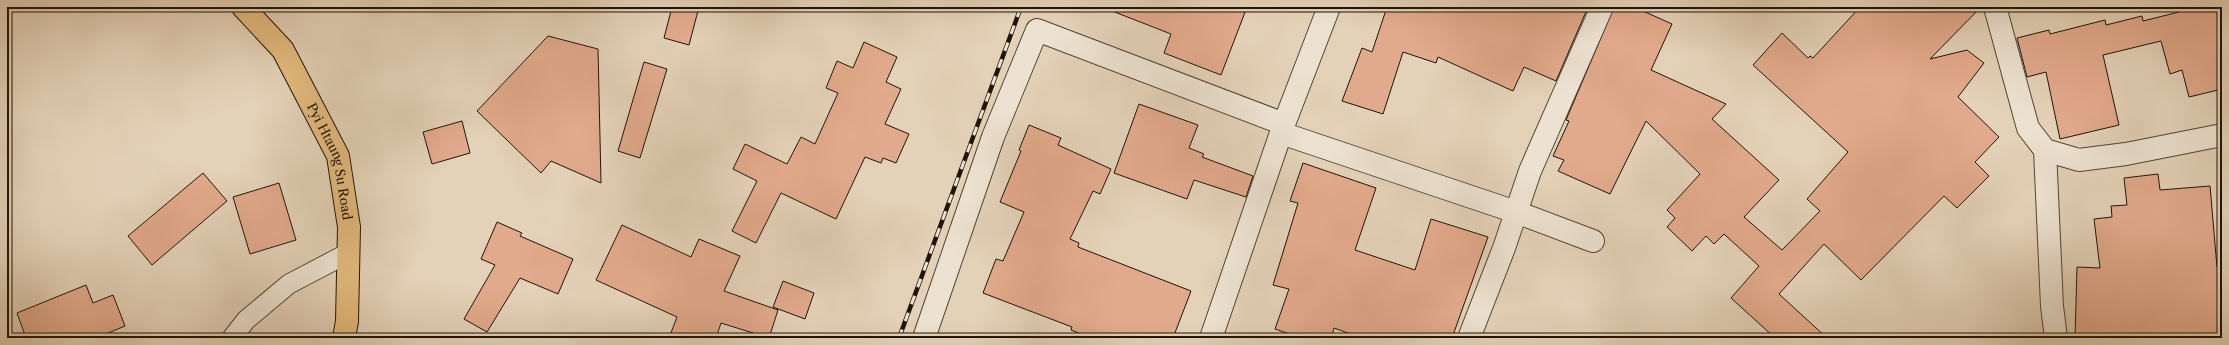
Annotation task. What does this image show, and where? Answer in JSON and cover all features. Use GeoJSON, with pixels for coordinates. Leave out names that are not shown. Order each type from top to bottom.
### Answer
{"type":"FeatureCollection","features":[{"type":"Feature","properties":{"kind":"highway","name":"Pyi Htaung Su Road"},"geometry":{"type":"LineString","coordinates":[[243,7],[283,50],[338,156],[348,227],[346,321],[344,338]]}},
{"type":"Feature","properties":{"kind":"street"},"geometry":{"type":"LineString","coordinates":[[1211,338],[1283,129],[1330,7]]}},
{"type":"Feature","properties":{"kind":"street"},"geometry":{"type":"LineString","coordinates":[[1469,338],[1530,171],[1602,7]]}},
{"type":"Feature","properties":{"kind":"street"},"geometry":{"type":"LineString","coordinates":[[1996,7],[2028,128],[2045,150],[2052,306],[2056,338]]}},
{"type":"Feature","properties":{"kind":"street"},"geometry":{"type":"LineString","coordinates":[[924,338],[993,137],[1037,30],[1283,129],[1593,241]]}},
{"type":"Feature","properties":{"kind":"street"},"geometry":{"type":"LineString","coordinates":[[2045,150],[2079,160],[2126,154],[2222,135]]}},
{"type":"Feature","properties":{"kind":"lane"},"geometry":{"type":"LineString","coordinates":[[232,338],[246,320],[289,284],[348,253]]}},
{"type":"Feature","properties":{"kind":"building"},"geometry":{"type":"Polygon","coordinates":[[[672,7],[699,7],[689,45],[664,38],[672,7]]]}},
{"type":"Feature","properties":{"kind":"building"},"geometry":{"type":"Polygon","coordinates":[[[1107,7],[1247,7],[1221,75],[1164,53],[1171,34],[1107,9],[1107,7]]]}},
{"type":"Feature","properties":{"kind":"building"},"geometry":{"type":"Polygon","coordinates":[[[1387,7],[1588,7],[1556,81],[1524,67],[1513,91],[1438,57],[1436,63],[1403,52],[1383,114],[1342,101],[1362,48],[1372,52],[1387,7]]]}},
{"type":"Feature","properties":{"kind":"building"},"geometry":{"type":"Polygon","coordinates":[[[1614,7],[1634,7],[1672,24],[1651,70],[1726,104],[1712,119],[1779,180],[1744,217],[1782,250],[1820,211],[1807,199],[1848,152],[1753,65],[1782,33],[1808,58],[1810,56],[1813,58],[1860,7],[1981,7],[1930,59],[1967,50],[1984,63],[1958,97],[1999,137],[1975,162],[1989,176],[1957,208],[1944,196],[1861,280],[1824,244],[1779,294],[1827,338],[1775,338],[1731,298],[1759,266],[1724,234],[1714,244],[1706,236],[1692,251],[1667,227],[1675,218],[1667,210],[1700,174],[1646,121],[1610,194],[1558,171],[1564,160],[1553,156],[1569,121],[1566,120],[1614,7]]]}},
{"type":"Feature","properties":{"kind":"building"},"geometry":{"type":"Polygon","coordinates":[[[2199,7],[2222,7],[2222,89],[2189,97],[2182,70],[2170,74],[2161,41],[2103,55],[2119,125],[2060,139],[2046,72],[2027,77],[2017,38],[2049,30],[2050,34],[2105,20],[2106,25],[2142,16],[2143,21],[2199,7]]]}},
{"type":"Feature","properties":{"kind":"building"},"geometry":{"type":"Polygon","coordinates":[[[548,36],[598,49],[601,183],[551,161],[541,173],[477,111],[548,36]]]}},
{"type":"Feature","properties":{"kind":"building"},"geometry":{"type":"Polygon","coordinates":[[[864,42],[897,57],[886,82],[901,89],[885,124],[909,134],[896,163],[883,158],[881,163],[865,157],[836,219],[781,193],[756,243],[732,231],[757,181],[733,169],[745,144],[787,164],[801,137],[815,144],[838,93],[826,88],[837,61],[853,68],[864,42]]]}},
{"type":"Feature","properties":{"kind":"building"},"geometry":{"type":"Polygon","coordinates":[[[644,62],[667,69],[640,158],[618,151],[644,62]]]}},
{"type":"Feature","properties":{"kind":"building"},"geometry":{"type":"Polygon","coordinates":[[[1139,104],[1198,125],[1189,148],[1204,154],[1202,157],[1253,176],[1246,197],[1194,180],[1187,199],[1114,173],[1139,104]]]}},
{"type":"Feature","properties":{"kind":"building"},"geometry":{"type":"Polygon","coordinates":[[[462,121],[470,153],[432,164],[423,132],[462,121]]]}},
{"type":"Feature","properties":{"kind":"building"},"geometry":{"type":"Polygon","coordinates":[[[1029,125],[1061,138],[1058,145],[1111,169],[1100,194],[1093,191],[1070,239],[1079,243],[1078,247],[1191,291],[1173,338],[1091,338],[1071,330],[1072,327],[983,293],[996,259],[1003,261],[1024,212],[1000,202],[1021,151],[1019,150],[1029,125]]]}},
{"type":"Feature","properties":{"kind":"building"},"geometry":{"type":"Polygon","coordinates":[[[1303,163],[1376,188],[1355,250],[1415,270],[1431,219],[1488,237],[1452,338],[1362,338],[1334,328],[1331,338],[1301,338],[1275,329],[1289,289],[1273,285],[1298,203],[1290,201],[1303,163]]]}},
{"type":"Feature","properties":{"kind":"building"},"geometry":{"type":"Polygon","coordinates":[[[203,173],[227,201],[152,265],[128,236],[203,173]]]}},
{"type":"Feature","properties":{"kind":"building"},"geometry":{"type":"Polygon","coordinates":[[[2158,174],[2160,190],[2210,186],[2217,267],[2222,266],[2222,338],[2075,338],[2077,267],[2100,268],[2094,219],[2112,217],[2111,206],[2127,205],[2124,178],[2158,174]]]}},
{"type":"Feature","properties":{"kind":"building"},"geometry":{"type":"Polygon","coordinates":[[[279,183],[296,240],[250,254],[233,197],[279,183]]]}},
{"type":"Feature","properties":{"kind":"building"},"geometry":{"type":"Polygon","coordinates":[[[497,222],[522,233],[520,236],[573,259],[558,294],[520,278],[487,332],[464,319],[495,265],[481,259],[497,222]]]}},
{"type":"Feature","properties":{"kind":"building"},"geometry":{"type":"Polygon","coordinates":[[[622,225],[691,257],[699,239],[740,256],[724,291],[778,310],[769,338],[721,323],[716,338],[669,338],[677,317],[596,280],[622,225]]]}},
{"type":"Feature","properties":{"kind":"building"},"geometry":{"type":"Polygon","coordinates":[[[783,281],[814,293],[805,319],[773,307],[783,281]]]}},
{"type":"Feature","properties":{"kind":"building"},"geometry":{"type":"Polygon","coordinates":[[[86,285],[93,303],[113,295],[125,326],[96,338],[26,338],[17,313],[86,285]]]}},
{"type":"Feature","properties":{"kind":"railway"},"geometry":{"type":"LineString","coordinates":[[899,338],[1021,7]]}}]}
